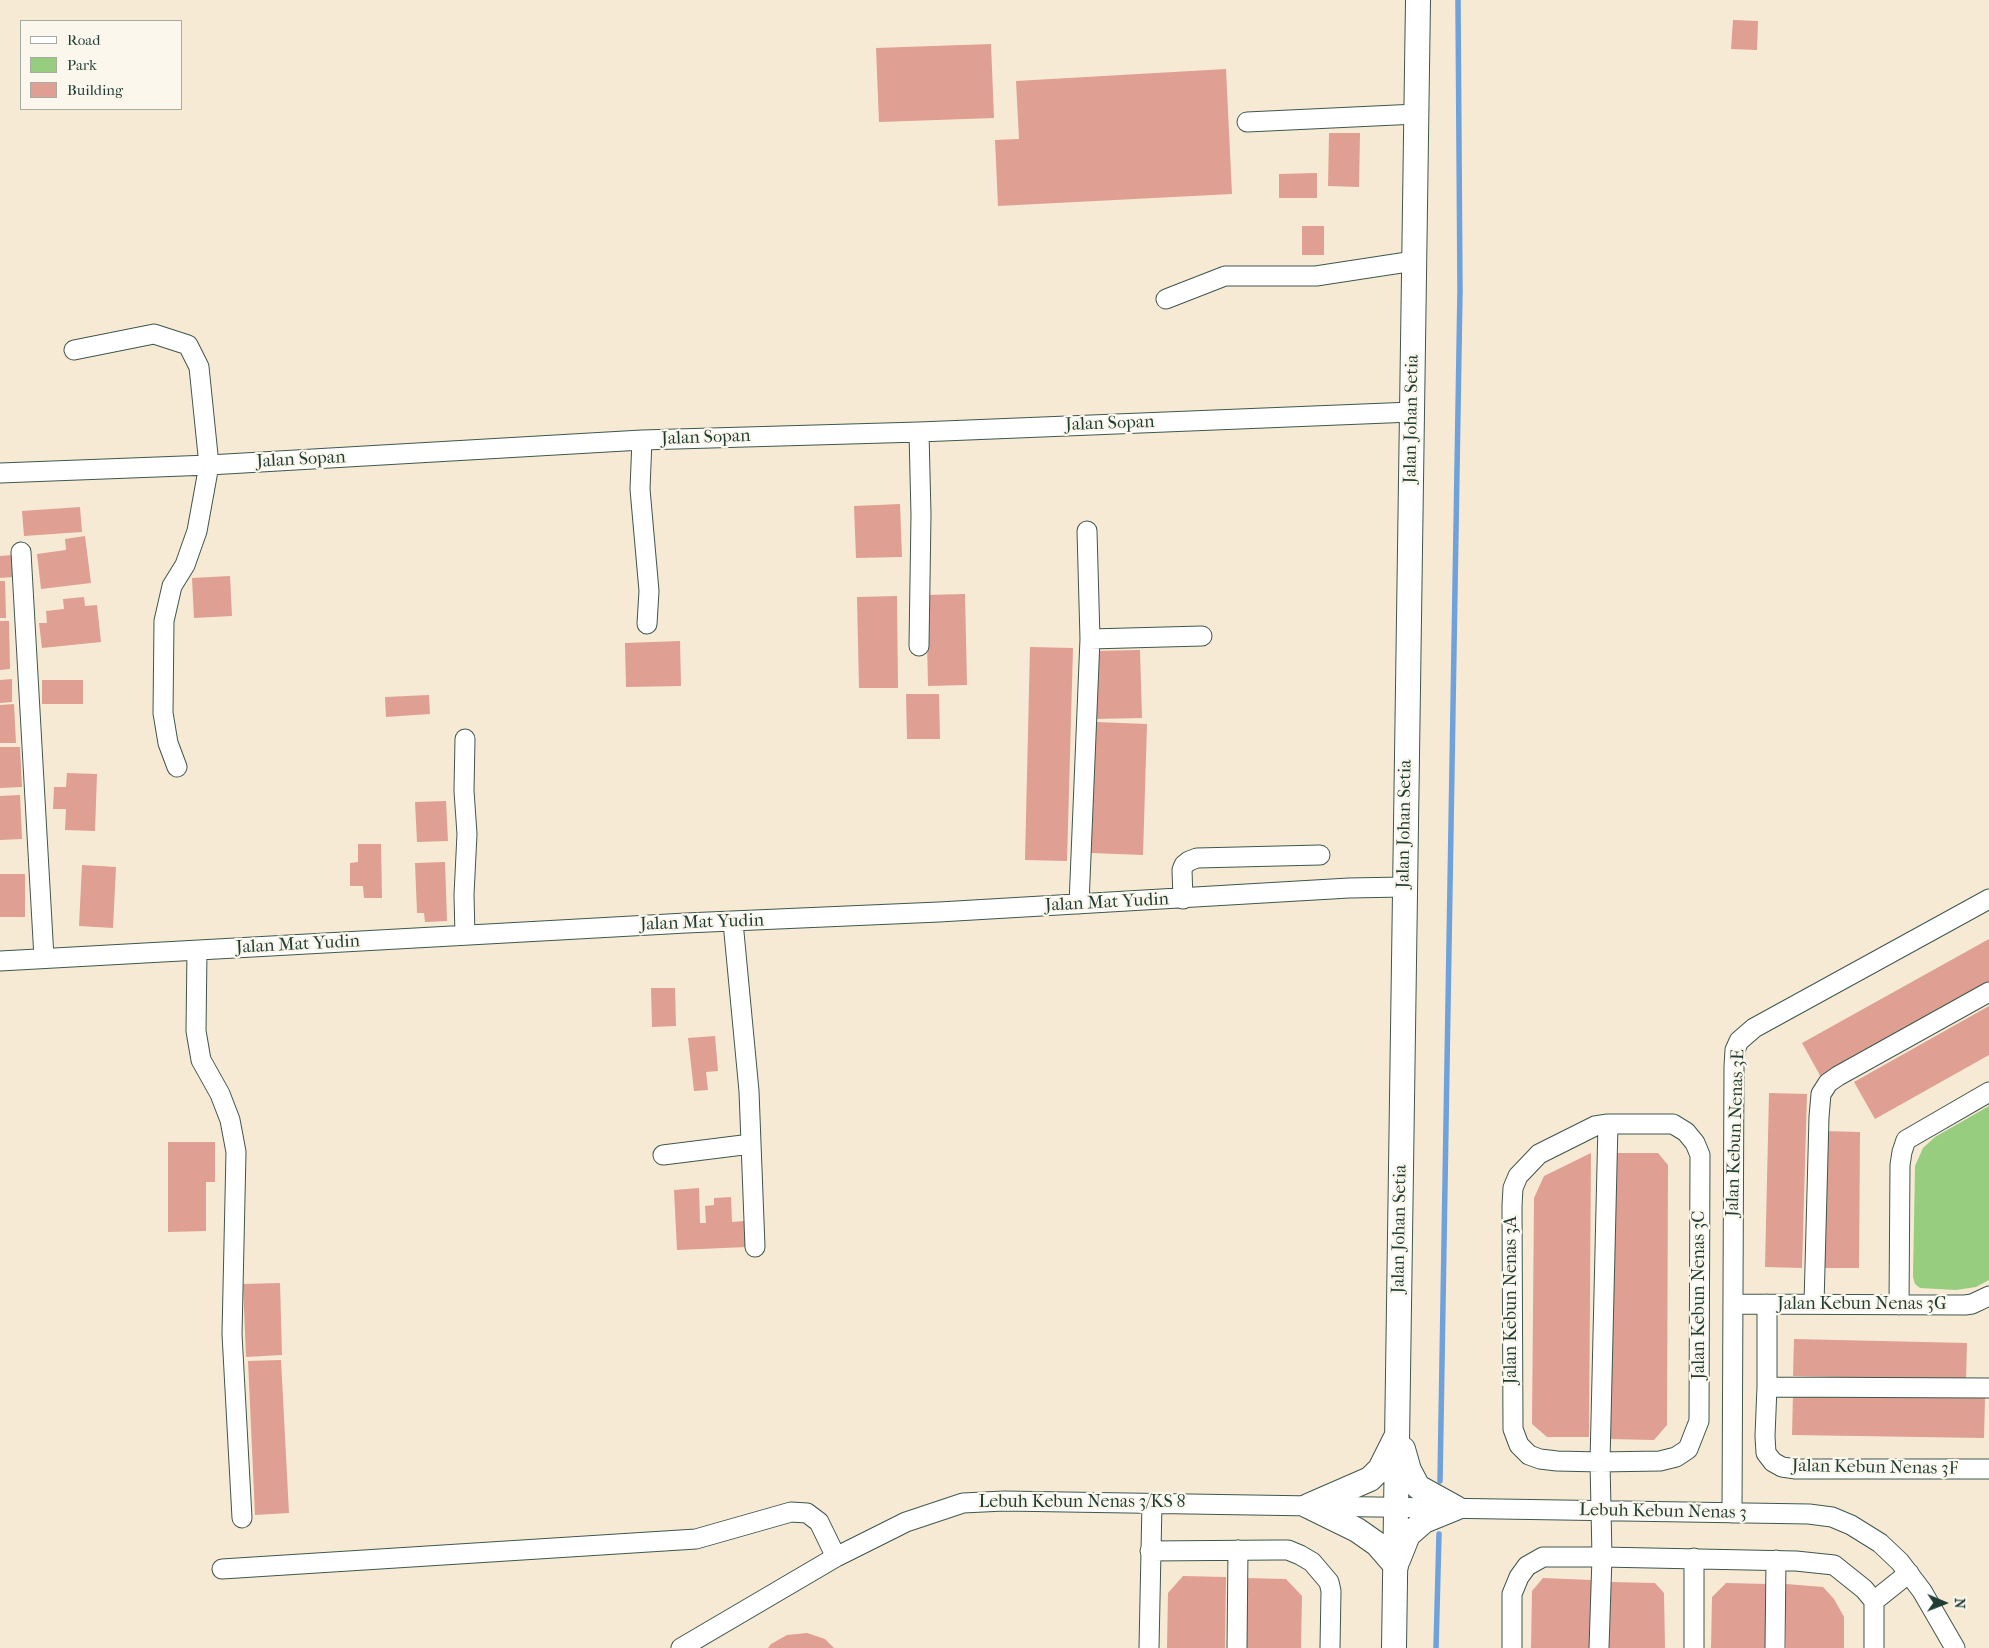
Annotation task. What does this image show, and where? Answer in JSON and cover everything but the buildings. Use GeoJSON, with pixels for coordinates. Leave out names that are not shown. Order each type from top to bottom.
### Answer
{"type":"FeatureCollection","features":[{"type":"Feature","properties":{"kind":"main road","name":"Jalan Johan Setia"},"geometry":{"type":"LineString","coordinates":[[1394,1648],[1418,0]]}},
{"type":"Feature","properties":{"kind":"main road"},"geometry":{"type":"LineString","coordinates":[[1308,1506],[1370,1479],[1380,1469],[1398,1433]]}},
{"type":"Feature","properties":{"kind":"main road"},"geometry":{"type":"LineString","coordinates":[[1398,1433],[1408,1470],[1418,1487],[1456,1508]]}},
{"type":"Feature","properties":{"kind":"main road"},"geometry":{"type":"LineString","coordinates":[[1308,1506],[1357,1530],[1377,1544],[1396,1566],[1408,1535],[1424,1521],[1456,1508]]}},
{"type":"Feature","properties":{"kind":"street"},"geometry":{"type":"LineString","coordinates":[[1247,122],[1417,114]]}},
{"type":"Feature","properties":{"kind":"street"},"geometry":{"type":"LineString","coordinates":[[1166,299],[1225,276],[1316,276],[1414,261]]}},
{"type":"Feature","properties":{"kind":"street"},"geometry":{"type":"LineString","coordinates":[[74,350],[118,343],[154,334],[188,345],[199,367],[209,464],[197,531],[185,565],[172,586],[164,621],[163,713],[168,742],[177,767]]}},
{"type":"Feature","properties":{"kind":"street","name":"Jalan Sopan"},"geometry":{"type":"LineString","coordinates":[[0,473],[209,464],[642,440],[919,432],[1412,412]]}},
{"type":"Feature","properties":{"kind":"street"},"geometry":{"type":"LineString","coordinates":[[919,432],[921,515],[919,646]]}},
{"type":"Feature","properties":{"kind":"street"},"geometry":{"type":"LineString","coordinates":[[642,440],[640,489],[649,591],[647,624]]}},
{"type":"Feature","properties":{"kind":"street"},"geometry":{"type":"LineString","coordinates":[[1079,904],[1090,639],[1087,531]]}},
{"type":"Feature","properties":{"kind":"street"},"geometry":{"type":"LineString","coordinates":[[21,552],[44,958]]}},
{"type":"Feature","properties":{"kind":"street"},"geometry":{"type":"LineString","coordinates":[[1090,639],[1202,636]]}},
{"type":"Feature","properties":{"kind":"street"},"geometry":{"type":"LineString","coordinates":[[465,739],[464,791],[467,834],[464,895],[465,935]]}},
{"type":"Feature","properties":{"kind":"street"},"geometry":{"type":"LineString","coordinates":[[1183,899],[1182,870],[1184,864],[1189,860],[1197,858],[1320,855]]}},
{"type":"Feature","properties":{"kind":"street","name":"Jalan Mat Yudin"},"geometry":{"type":"LineString","coordinates":[[0,961],[465,935],[1183,899],[1349,888],[1404,887]]}},
{"type":"Feature","properties":{"kind":"street","name":"Jalan Kebun Nenas 3E"},"geometry":{"type":"LineString","coordinates":[[1732,1513],[1735,1050],[1739,1041],[1754,1028],[1989,899]]}},
{"type":"Feature","properties":{"kind":"street"},"geometry":{"type":"LineString","coordinates":[[733,922],[752,1144],[755,1247]]}},
{"type":"Feature","properties":{"kind":"street"},"geometry":{"type":"LineString","coordinates":[[197,951],[196,1031],[202,1060],[220,1094],[230,1120],[236,1152],[232,1334],[242,1518]]}},
{"type":"Feature","properties":{"kind":"street"},"geometry":{"type":"LineString","coordinates":[[1814,1304],[1818,1117],[1821,1094],[1828,1083],[1838,1076],[1989,992]]}},
{"type":"Feature","properties":{"kind":"street"},"geometry":{"type":"LineString","coordinates":[[1899,1305],[1900,1165],[1906,1140],[1989,1092]]}},
{"type":"Feature","properties":{"kind":"street"},"geometry":{"type":"LineString","coordinates":[[1599,1648],[1602,1556],[1600,1462],[1608,1124]]}},
{"type":"Feature","properties":{"kind":"street","name":"Jalan Kebun Nenas 3C"},"geometry":{"type":"LineString","coordinates":[[1600,1462],[1660,1461],[1676,1457],[1688,1449],[1699,1421],[1700,1155],[1686,1132],[1673,1124],[1608,1124]]}},
{"type":"Feature","properties":{"kind":"street","name":"Jalan Kebun Nenas 3A"},"geometry":{"type":"LineString","coordinates":[[1600,1462],[1557,1462],[1529,1455],[1519,1445],[1513,1429],[1512,1206],[1513,1188],[1518,1176],[1539,1154],[1595,1126],[1608,1124]]}},
{"type":"Feature","properties":{"kind":"street"},"geometry":{"type":"LineString","coordinates":[[663,1155],[752,1144]]}},
{"type":"Feature","properties":{"kind":"street","name":"Jalan Kebun Nenas 3G"},"geometry":{"type":"LineString","coordinates":[[1734,1304],[1972,1304],[1989,1296]]}},
{"type":"Feature","properties":{"kind":"street","name":"Jalan Kebun Nenas 3F"},"geometry":{"type":"LineString","coordinates":[[1767,1304],[1765,1436],[1766,1453],[1773,1462],[1782,1467],[1796,1469],[1989,1469]]}},
{"type":"Feature","properties":{"kind":"street"},"geometry":{"type":"LineString","coordinates":[[1767,1387],[1989,1388]]}},
{"type":"Feature","properties":{"kind":"street","name":"Lebuh Kebun Nenas 3/KS 8"},"geometry":{"type":"LineString","coordinates":[[681,1648],[836,1556],[906,1522],[963,1503],[1004,1501],[1308,1506]]}},
{"type":"Feature","properties":{"kind":"street"},"geometry":{"type":"LineString","coordinates":[[1149,1648],[1152,1503]]}},
{"type":"Feature","properties":{"kind":"street","name":"Lebuh Kebun Nenas 3"},"geometry":{"type":"LineString","coordinates":[[1308,1506],[1809,1514],[1832,1517],[1851,1525],[1880,1543],[1900,1562],[1922,1591],[1955,1648]]}},
{"type":"Feature","properties":{"kind":"street"},"geometry":{"type":"LineString","coordinates":[[222,1570],[696,1538],[791,1512],[807,1513],[819,1522],[836,1556]]}},
{"type":"Feature","properties":{"kind":"street"},"geometry":{"type":"LineString","coordinates":[[1237,1648],[1238,1550]]}},
{"type":"Feature","properties":{"kind":"street"},"geometry":{"type":"LineString","coordinates":[[1150,1551],[1288,1550],[1300,1555],[1312,1562],[1329,1582],[1331,1591],[1330,1648]]}},
{"type":"Feature","properties":{"kind":"street"},"geometry":{"type":"LineString","coordinates":[[1512,1648],[1512,1594],[1519,1577],[1527,1566],[1543,1557],[1602,1556],[1776,1560],[1834,1565],[1864,1589],[1874,1601],[1874,1648]]}},
{"type":"Feature","properties":{"kind":"street"},"geometry":{"type":"LineString","coordinates":[[1694,1558],[1694,1648]]}},
{"type":"Feature","properties":{"kind":"street"},"geometry":{"type":"LineString","coordinates":[[1775,1648],[1776,1560]]}},
{"type":"Feature","properties":{"kind":"street"},"geometry":{"type":"LineString","coordinates":[[1874,1601],[1909,1573]]}},
{"type":"Feature","properties":{"kind":"green space"},"geometry":{"type":"Polygon","coordinates":[[[1989,1106],[1989,1280],[1976,1287],[1956,1290],[1920,1288],[1915,1284],[1913,1277],[1915,1166],[1923,1148],[1935,1137],[1989,1106]]]}},
{"type":"Feature","properties":{"kind":"waterway"},"geometry":{"type":"LineString","coordinates":[[1440,1481],[1460,291],[1458,0]]}},
{"type":"Feature","properties":{"kind":"waterway"},"geometry":{"type":"LineString","coordinates":[[1436,1648],[1439,1534]]}}]}
